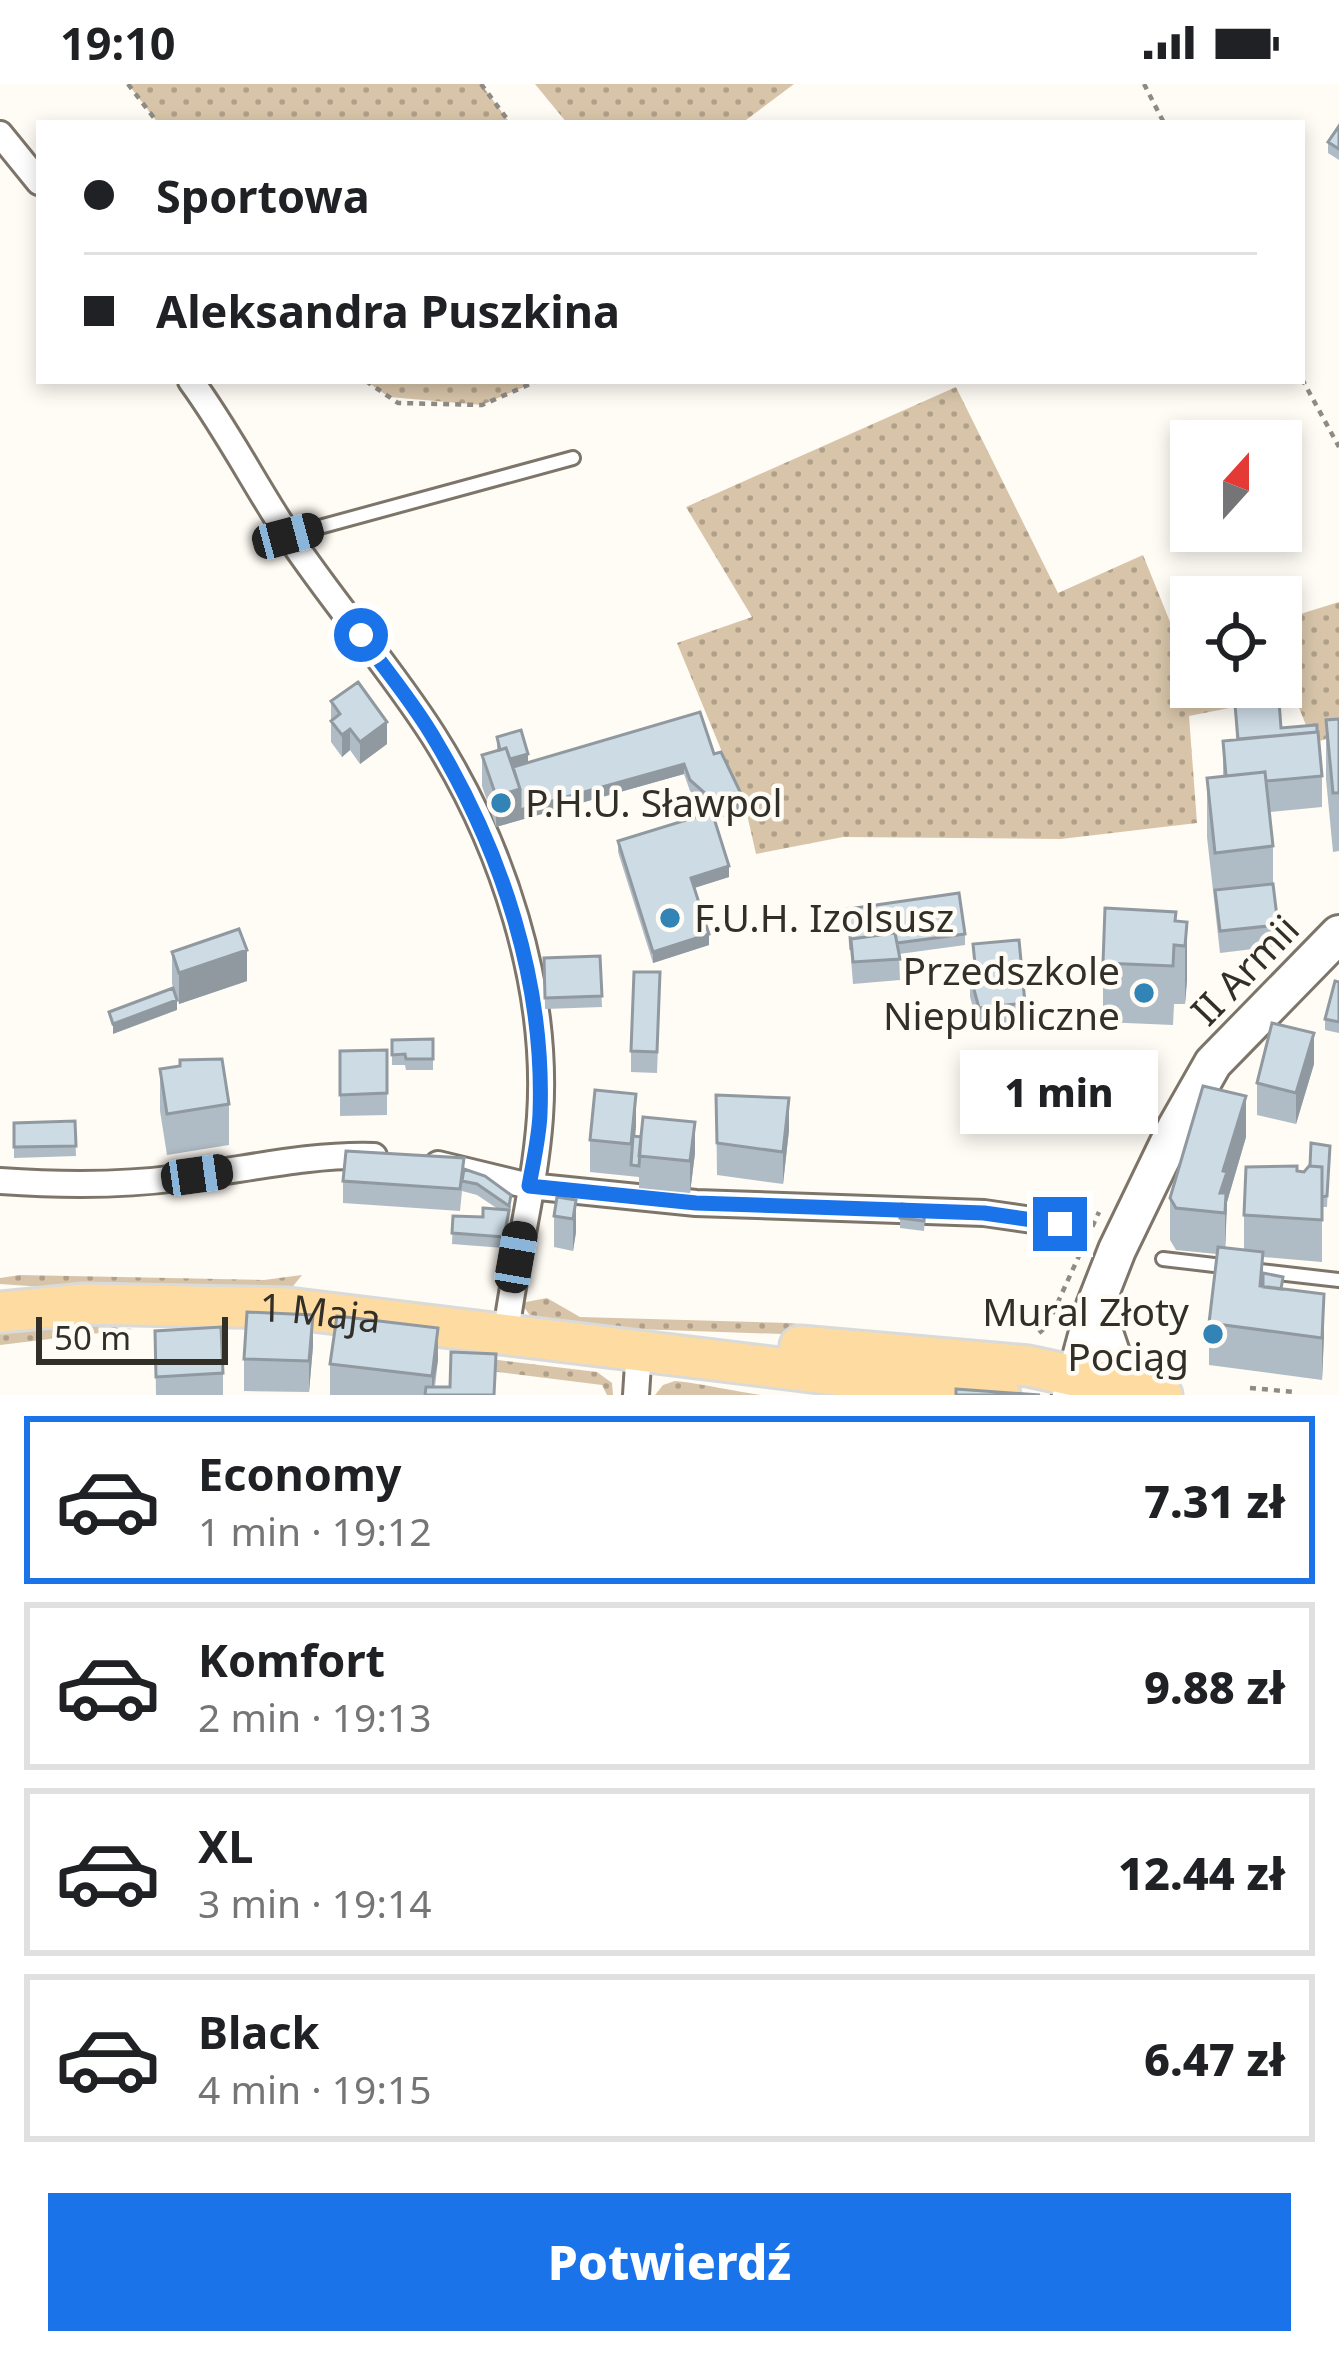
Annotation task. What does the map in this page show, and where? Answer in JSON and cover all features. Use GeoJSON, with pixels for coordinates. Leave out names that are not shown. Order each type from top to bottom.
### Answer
{"type":"FeatureCollection","features":[{"type":"Feature","properties":{"kind":"main road","name":"1 Maja"},"geometry":{"type":"LineString","coordinates":[[0,1312],[84,1304],[288,1308],[1000,1395]]}},
{"type":"Feature","properties":{"kind":"main road","name":"1 Maja"},"geometry":{"type":"LineString","coordinates":[[639,1348],[702,1342],[806,1346],[1028,1366],[1073,1385],[1151,1392]]}},
{"type":"Feature","properties":{"kind":"street"},"geometry":{"type":"LineString","coordinates":[[0,134],[36,178]]}},
{"type":"Feature","properties":{"kind":"street"},"geometry":{"type":"LineString","coordinates":[[193,384],[288,536],[433,735],[475,812],[508,902],[528,964],[538,1044],[540,1117],[506,1333]]}},
{"type":"Feature","properties":{"kind":"street","name":"II Armii"},"geometry":{"type":"LineString","coordinates":[[1073,1385],[1095,1306],[1153,1174],[1213,1063],[1339,934]]}},
{"type":"Feature","properties":{"kind":"street"},"geometry":{"type":"LineString","coordinates":[[0,1181],[64,1185],[175,1179],[331,1155],[406,1157],[529,1186],[696,1203],[984,1213],[1060,1224]]}},
{"type":"Feature","properties":{"kind":"street"},"geometry":{"type":"LineString","coordinates":[[1095,1306],[1113,1359],[1151,1392]]}},
{"type":"Feature","properties":{"kind":"street"},"geometry":{"type":"LineString","coordinates":[[636,1395],[639,1348]]}},
{"type":"Feature","properties":{"kind":"lane"},"geometry":{"type":"LineString","coordinates":[[288,536],[573,458]]}},
{"type":"Feature","properties":{"kind":"lane"},"geometry":{"type":"LineString","coordinates":[[1163,1259],[1339,1280]]}},
{"type":"Feature","properties":{"kind":"path"},"geometry":{"type":"LineString","coordinates":[[128,84],[156,120]]}},
{"type":"Feature","properties":{"kind":"path"},"geometry":{"type":"LineString","coordinates":[[481,84],[509,120]]}},
{"type":"Feature","properties":{"kind":"path"},"geometry":{"type":"LineString","coordinates":[[1144,84],[1162,120]]}},
{"type":"Feature","properties":{"kind":"path"},"geometry":{"type":"LineString","coordinates":[[370,384],[398,403],[482,405],[530,384]]}},
{"type":"Feature","properties":{"kind":"path"},"geometry":{"type":"LineString","coordinates":[[1305,384],[1339,447]]}},
{"type":"Feature","properties":{"kind":"path"},"geometry":{"type":"LineString","coordinates":[[1250,1388],[1295,1393]]}},
{"type":"Feature","properties":{"kind":"shaded area"},"geometry":{"type":"Polygon","coordinates":[[[128,84],[481,84],[508,120],[156,120],[128,84]]]}},
{"type":"Feature","properties":{"kind":"shaded area"},"geometry":{"type":"Polygon","coordinates":[[[535,84],[794,84],[746,120],[565,120],[535,84]]]}},
{"type":"Feature","properties":{"kind":"shaded area"},"geometry":{"type":"Polygon","coordinates":[[[370,384],[530,384],[482,405],[389,397],[370,384]]]}},
{"type":"Feature","properties":{"kind":"shaded area"},"geometry":{"type":"Polygon","coordinates":[[[956,387],[1058,593],[1143,555],[1170,622],[1170,708],[1229,708],[1189,716],[1197,823],[1061,839],[843,837],[756,854],[746,810],[677,643],[752,617],[686,507],[956,387]]]}},
{"type":"Feature","properties":{"kind":"shaded area"},"geometry":{"type":"Polygon","coordinates":[[[1339,602],[1339,735],[1313,743],[1299,708],[1302,613],[1339,602]]]}},
{"type":"Feature","properties":{"kind":"shaded area"},"geometry":{"type":"Polygon","coordinates":[[[302,1275],[290,1290],[0,1284],[0,1278],[264,1280],[302,1275]]]}},
{"type":"Feature","properties":{"kind":"shaded area"},"geometry":{"type":"Polygon","coordinates":[[[547,1298],[580,1317],[790,1323],[868,1331],[811,1335],[577,1327],[534,1321],[521,1303],[547,1298]]]}},
{"type":"Feature","properties":{"kind":"shaded area"},"geometry":{"type":"Polygon","coordinates":[[[62,1322],[133,1329],[0,1345],[0,1331],[62,1322]]]}},
{"type":"Feature","properties":{"kind":"shaded area"},"geometry":{"type":"Polygon","coordinates":[[[474,1357],[597,1372],[612,1383],[613,1395],[607,1395],[602,1385],[482,1370],[474,1357]]]}},
{"type":"Feature","properties":{"kind":"shaded area"},"geometry":{"type":"Polygon","coordinates":[[[675,1381],[761,1395],[655,1395],[663,1385],[675,1381]]]}},
{"type":"Feature","properties":{"kind":"building"},"geometry":{"type":"Polygon","coordinates":[[[1339,126],[1339,149],[1328,142],[1339,126]]]}},
{"type":"Feature","properties":{"kind":"building"},"geometry":{"type":"Polygon","coordinates":[[[358,682],[387,722],[360,742],[350,729],[342,735],[331,721],[340,714],[331,701],[358,682]]]}},
{"type":"Feature","properties":{"kind":"building"},"geometry":{"type":"Polygon","coordinates":[[[1235,708],[1280,708],[1281,728],[1317,725],[1317,732],[1238,739],[1235,708]]]}},
{"type":"Feature","properties":{"kind":"building"},"geometry":{"type":"Polygon","coordinates":[[[700,712],[714,754],[721,752],[744,800],[712,811],[684,764],[520,810],[513,767],[700,712]]]}},
{"type":"Feature","properties":{"kind":"building"},"geometry":{"type":"Polygon","coordinates":[[[1339,719],[1339,793],[1333,793],[1326,720],[1339,719]]]}},
{"type":"Feature","properties":{"kind":"building"},"geometry":{"type":"Polygon","coordinates":[[[521,730],[528,754],[510,759],[506,748],[500,750],[497,737],[521,730]]]}},
{"type":"Feature","properties":{"kind":"building"},"geometry":{"type":"Polygon","coordinates":[[[1318,732],[1322,776],[1266,781],[1265,772],[1226,776],[1223,741],[1318,732]]]}},
{"type":"Feature","properties":{"kind":"building"},"geometry":{"type":"Polygon","coordinates":[[[506,748],[520,789],[496,796],[482,755],[506,748]]]}},
{"type":"Feature","properties":{"kind":"building"},"geometry":{"type":"Polygon","coordinates":[[[1265,772],[1273,846],[1215,853],[1207,778],[1265,772]]]}},
{"type":"Feature","properties":{"kind":"building","name":"F.U.H. Izolsusz"},"geometry":{"type":"Polygon","coordinates":[[[712,812],[729,866],[691,878],[709,934],[653,952],[618,841],[712,812]]]}},
{"type":"Feature","properties":{"kind":"building"},"geometry":{"type":"Polygon","coordinates":[[[1273,884],[1278,925],[1220,931],[1215,890],[1273,884]]]}},
{"type":"Feature","properties":{"kind":"building"},"geometry":{"type":"Polygon","coordinates":[[[959,893],[965,934],[897,943],[895,933],[851,939],[851,950],[848,909],[959,893]]]}},
{"type":"Feature","properties":{"kind":"building"},"geometry":{"type":"Polygon","coordinates":[[[1105,908],[1176,912],[1175,921],[1187,922],[1185,946],[1174,945],[1173,966],[1103,963],[1105,908]]]}},
{"type":"Feature","properties":{"kind":"building"},"geometry":{"type":"Polygon","coordinates":[[[239,929],[247,950],[179,973],[172,952],[239,929]]]}},
{"type":"Feature","properties":{"kind":"building"},"geometry":{"type":"Polygon","coordinates":[[[895,933],[900,959],[853,962],[851,939],[895,933]]]}},
{"type":"Feature","properties":{"kind":"building"},"geometry":{"type":"Polygon","coordinates":[[[1019,940],[1025,1003],[979,1008],[970,975],[976,974],[973,944],[1019,940]]]}},
{"type":"Feature","properties":{"kind":"building"},"geometry":{"type":"Polygon","coordinates":[[[600,956],[602,996],[545,998],[544,958],[600,956]]]}},
{"type":"Feature","properties":{"kind":"building"},"geometry":{"type":"Polygon","coordinates":[[[634,972],[660,972],[657,1052],[631,1051],[634,972]]]}},
{"type":"Feature","properties":{"kind":"building"},"geometry":{"type":"Polygon","coordinates":[[[1335,981],[1339,982],[1339,1022],[1325,1019],[1335,981]]]}},
{"type":"Feature","properties":{"kind":"building"},"geometry":{"type":"Polygon","coordinates":[[[173,988],[177,1000],[113,1024],[109,1012],[173,988]]]}},
{"type":"Feature","properties":{"kind":"building"},"geometry":{"type":"Polygon","coordinates":[[[1272,1023],[1314,1033],[1296,1093],[1257,1083],[1272,1023]]]}},
{"type":"Feature","properties":{"kind":"building"},"geometry":{"type":"Polygon","coordinates":[[[433,1039],[433,1059],[392,1055],[392,1040],[433,1039]]]}},
{"type":"Feature","properties":{"kind":"building"},"geometry":{"type":"Polygon","coordinates":[[[387,1050],[387,1093],[340,1095],[340,1051],[387,1050]]]}},
{"type":"Feature","properties":{"kind":"building"},"geometry":{"type":"Polygon","coordinates":[[[222,1059],[229,1104],[167,1114],[160,1069],[180,1066],[180,1060],[222,1059]]]}},
{"type":"Feature","properties":{"kind":"building"},"geometry":{"type":"Polygon","coordinates":[[[1203,1086],[1246,1096],[1223,1171],[1227,1172],[1220,1193],[1226,1193],[1225,1213],[1176,1208],[1170,1198],[1203,1086]]]}},
{"type":"Feature","properties":{"kind":"building"},"geometry":{"type":"Polygon","coordinates":[[[595,1090],[636,1094],[631,1144],[590,1140],[595,1090]]]}},
{"type":"Feature","properties":{"kind":"building"},"geometry":{"type":"Polygon","coordinates":[[[716,1095],[789,1098],[783,1152],[717,1143],[716,1095]]]}},
{"type":"Feature","properties":{"kind":"building"},"geometry":{"type":"Polygon","coordinates":[[[643,1117],[695,1122],[690,1161],[639,1156],[643,1117]]]}},
{"type":"Feature","properties":{"kind":"building"},"geometry":{"type":"Polygon","coordinates":[[[75,1121],[76,1146],[14,1147],[14,1123],[75,1121]]]}},
{"type":"Feature","properties":{"kind":"building"},"geometry":{"type":"Polygon","coordinates":[[[633,1136],[641,1137],[639,1166],[631,1165],[633,1136]]]}},
{"type":"Feature","properties":{"kind":"building"},"geometry":{"type":"Polygon","coordinates":[[[1311,1143],[1330,1146],[1327,1196],[1322,1197],[1322,1167],[1310,1166],[1311,1143]]]}},
{"type":"Feature","properties":{"kind":"building"},"geometry":{"type":"Polygon","coordinates":[[[346,1151],[464,1158],[460,1189],[343,1181],[346,1151]]]}},
{"type":"Feature","properties":{"kind":"building"},"geometry":{"type":"Polygon","coordinates":[[[1297,1166],[1297,1171],[1304,1172],[1309,1166],[1322,1167],[1322,1220],[1244,1215],[1246,1167],[1297,1166]]]}},
{"type":"Feature","properties":{"kind":"building"},"geometry":{"type":"Polygon","coordinates":[[[464,1169],[485,1176],[511,1195],[509,1206],[477,1184],[462,1181],[464,1169]]]}},
{"type":"Feature","properties":{"kind":"building"},"geometry":{"type":"Polygon","coordinates":[[[557,1197],[576,1200],[573,1219],[554,1216],[557,1197]]]}},
{"type":"Feature","properties":{"kind":"building"},"geometry":{"type":"Polygon","coordinates":[[[902,1204],[925,1207],[924,1221],[900,1218],[902,1204]]]}},
{"type":"Feature","properties":{"kind":"building"},"geometry":{"type":"Polygon","coordinates":[[[483,1208],[509,1210],[504,1237],[452,1233],[453,1216],[483,1217],[483,1208]]]}},
{"type":"Feature","properties":{"kind":"building"},"geometry":{"type":"Polygon","coordinates":[[[1218,1247],[1263,1252],[1260,1286],[1324,1294],[1322,1338],[1209,1323],[1218,1247]]]}},
{"type":"Feature","properties":{"kind":"building"},"geometry":{"type":"Polygon","coordinates":[[[1263,1273],[1283,1277],[1281,1289],[1263,1287],[1263,1273]]]}},
{"type":"Feature","properties":{"kind":"building"},"geometry":{"type":"Polygon","coordinates":[[[247,1312],[313,1315],[309,1361],[244,1359],[247,1312]]]}},
{"type":"Feature","properties":{"kind":"building"},"geometry":{"type":"Polygon","coordinates":[[[337,1316],[438,1328],[432,1376],[330,1364],[337,1316]]]}},
{"type":"Feature","properties":{"kind":"building"},"geometry":{"type":"Polygon","coordinates":[[[221,1327],[223,1373],[156,1377],[155,1331],[221,1327]]]}},
{"type":"Feature","properties":{"kind":"building"},"geometry":{"type":"Polygon","coordinates":[[[451,1352],[496,1354],[494,1395],[425,1395],[426,1387],[450,1387],[451,1352]]]}},
{"type":"Feature","properties":{"kind":"building"},"geometry":{"type":"Polygon","coordinates":[[[956,1389],[1040,1395],[956,1395],[956,1389]]]}},
{"type":"Feature","properties":{"kind":"place","name":"P.H.U. Sławpol"},"geometry":{"type":"Point","coordinates":[501,803]}},
{"type":"Feature","properties":{"kind":"place","name":"F.U.H. Izolsusz"},"geometry":{"type":"Point","coordinates":[670,918]}},
{"type":"Feature","properties":{"kind":"place","name":"Przedszkole Niepubliczne"},"geometry":{"type":"Point","coordinates":[1144,993]}},
{"type":"Feature","properties":{"kind":"place","name":"Mural Złoty Pociąg"},"geometry":{"type":"Point","coordinates":[1213,1334]}},
{"type":"Feature","properties":{"kind":"route"},"geometry":{"type":"LineString","coordinates":[[361,635],[433,735],[475,812],[519,933],[528,964],[538,1044],[540,1117],[529,1186],[696,1203],[984,1213],[1060,1224]]}}]}
